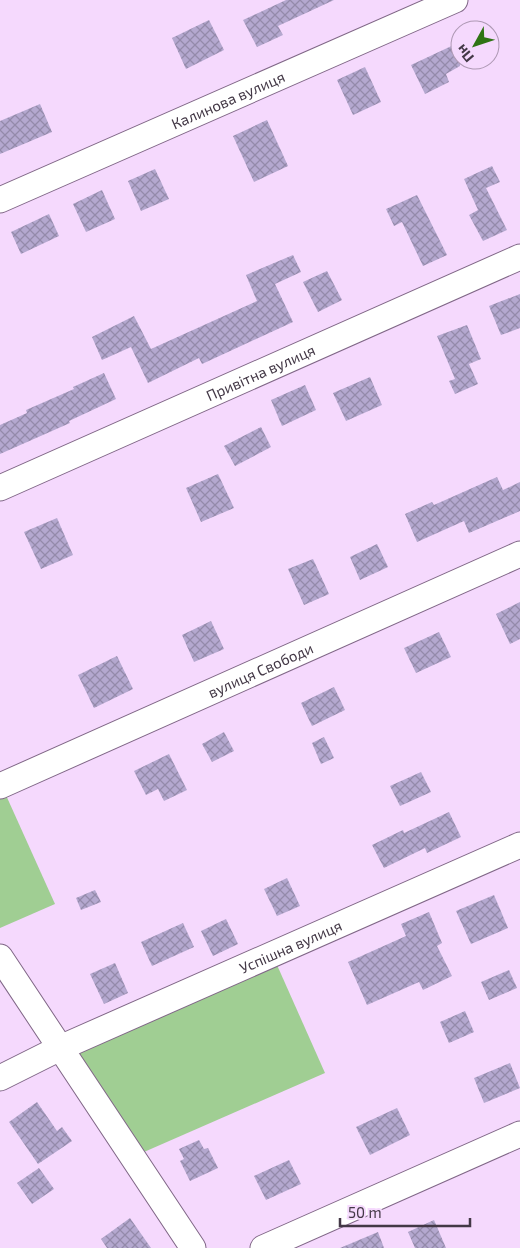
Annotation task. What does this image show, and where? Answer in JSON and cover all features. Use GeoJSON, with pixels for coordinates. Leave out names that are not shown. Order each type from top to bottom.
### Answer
{"type":"FeatureCollection","features":[{"type":"Feature","properties":{"kind":"street","name":"Калинова вулиця"},"geometry":{"type":"LineString","coordinates":[[0,200],[455,0]]}},
{"type":"Feature","properties":{"kind":"street","name":"Привітна вулиця"},"geometry":{"type":"LineString","coordinates":[[0,488],[520,257]]}},
{"type":"Feature","properties":{"kind":"street","name":"вулиця Свободи"},"geometry":{"type":"LineString","coordinates":[[0,786],[520,554]]}},
{"type":"Feature","properties":{"kind":"street","name":"Успішна вулиця"},"geometry":{"type":"LineString","coordinates":[[0,1078],[60,1048],[520,845]]}},
{"type":"Feature","properties":{"kind":"street"},"geometry":{"type":"LineString","coordinates":[[0,956],[192,1248]]}},
{"type":"Feature","properties":{"kind":"street"},"geometry":{"type":"LineString","coordinates":[[262,1248],[520,1134]]}},
{"type":"Feature","properties":{"kind":"green space"},"geometry":{"type":"Polygon","coordinates":[[[5,793],[55,904],[0,928],[0,796],[5,793]]]}},
{"type":"Feature","properties":{"kind":"green space"},"geometry":{"type":"Polygon","coordinates":[[[277,965],[325,1073],[144,1152],[77,1053],[277,965]]]}},
{"type":"Feature","properties":{"kind":"building"},"geometry":{"type":"Polygon","coordinates":[[[286,0],[334,0],[278,26],[283,35],[257,47],[243,20],[286,0]]]}},
{"type":"Feature","properties":{"kind":"building"},"geometry":{"type":"Polygon","coordinates":[[[209,20],[224,50],[186,69],[172,38],[209,20]]]}},
{"type":"Feature","properties":{"kind":"building"},"geometry":{"type":"Polygon","coordinates":[[[450,47],[450,70],[453,70],[446,74],[449,82],[425,94],[411,65],[450,47]]]}},
{"type":"Feature","properties":{"kind":"building"},"geometry":{"type":"Polygon","coordinates":[[[365,67],[381,102],[353,115],[337,80],[365,67]]]}},
{"type":"Feature","properties":{"kind":"building"},"geometry":{"type":"Polygon","coordinates":[[[40,104],[52,132],[0,154],[0,121],[40,104]]]}},
{"type":"Feature","properties":{"kind":"building"},"geometry":{"type":"Polygon","coordinates":[[[267,120],[288,166],[254,182],[233,136],[267,120]]]}},
{"type":"Feature","properties":{"kind":"building"},"geometry":{"type":"Polygon","coordinates":[[[492,166],[500,182],[486,188],[507,230],[483,241],[469,215],[478,210],[464,179],[492,166]]]}},
{"type":"Feature","properties":{"kind":"building"},"geometry":{"type":"Polygon","coordinates":[[[155,169],[169,199],[141,211],[128,181],[155,169]]]}},
{"type":"Feature","properties":{"kind":"building"},"geometry":{"type":"Polygon","coordinates":[[[102,190],[115,219],[86,232],[73,204],[102,190]]]}},
{"type":"Feature","properties":{"kind":"building"},"geometry":{"type":"Polygon","coordinates":[[[417,195],[447,255],[423,266],[402,222],[394,226],[386,209],[417,195]]]}},
{"type":"Feature","properties":{"kind":"building"},"geometry":{"type":"Polygon","coordinates":[[[49,214],[59,236],[21,254],[11,232],[49,214]]]}},
{"type":"Feature","properties":{"kind":"building"},"geometry":{"type":"Polygon","coordinates":[[[293,255],[301,272],[275,284],[293,322],[202,364],[199,358],[148,383],[131,347],[102,360],[92,337],[134,316],[151,349],[257,301],[246,275],[293,255]]]}},
{"type":"Feature","properties":{"kind":"building"},"geometry":{"type":"Polygon","coordinates":[[[327,271],[342,300],[318,312],[303,282],[327,271]]]}},
{"type":"Feature","properties":{"kind":"building"},"geometry":{"type":"Polygon","coordinates":[[[520,294],[520,328],[501,335],[489,306],[520,294]]]}},
{"type":"Feature","properties":{"kind":"building"},"geometry":{"type":"Polygon","coordinates":[[[467,325],[481,359],[469,364],[478,384],[455,394],[449,381],[455,379],[437,336],[467,325]]]}},
{"type":"Feature","properties":{"kind":"building"},"geometry":{"type":"Polygon","coordinates":[[[104,373],[116,399],[69,421],[70,423],[0,454],[0,425],[27,413],[26,410],[74,389],[73,387],[104,373]]]}},
{"type":"Feature","properties":{"kind":"building"},"geometry":{"type":"Polygon","coordinates":[[[370,377],[382,405],[346,421],[333,393],[370,377]]]}},
{"type":"Feature","properties":{"kind":"building"},"geometry":{"type":"Polygon","coordinates":[[[305,385],[316,410],[282,426],[271,400],[305,385]]]}},
{"type":"Feature","properties":{"kind":"building"},"geometry":{"type":"Polygon","coordinates":[[[261,427],[271,447],[235,466],[224,446],[261,427]]]}},
{"type":"Feature","properties":{"kind":"building"},"geometry":{"type":"Polygon","coordinates":[[[218,474],[234,508],[201,522],[186,488],[218,474]]]}},
{"type":"Feature","properties":{"kind":"building"},"geometry":{"type":"Polygon","coordinates":[[[497,477],[503,490],[520,482],[520,511],[469,533],[464,521],[417,542],[405,514],[432,502],[434,505],[497,477]]]}},
{"type":"Feature","properties":{"kind":"building"},"geometry":{"type":"Polygon","coordinates":[[[57,518],[73,555],[41,569],[24,532],[57,518]]]}},
{"type":"Feature","properties":{"kind":"building"},"geometry":{"type":"Polygon","coordinates":[[[377,544],[388,567],[360,580],[350,557],[377,544]]]}},
{"type":"Feature","properties":{"kind":"building"},"geometry":{"type":"Polygon","coordinates":[[[313,559],[329,594],[304,605],[288,569],[313,559]]]}},
{"type":"Feature","properties":{"kind":"building"},"geometry":{"type":"Polygon","coordinates":[[[520,602],[520,639],[510,644],[496,614],[520,602]]]}},
{"type":"Feature","properties":{"kind":"building"},"geometry":{"type":"Polygon","coordinates":[[[211,621],[224,649],[194,662],[182,635],[211,621]]]}},
{"type":"Feature","properties":{"kind":"building"},"geometry":{"type":"Polygon","coordinates":[[[439,632],[451,657],[416,673],[404,648],[439,632]]]}},
{"type":"Feature","properties":{"kind":"building"},"geometry":{"type":"Polygon","coordinates":[[[117,656],[133,689],[94,708],[78,675],[117,656]]]}},
{"type":"Feature","properties":{"kind":"building"},"geometry":{"type":"Polygon","coordinates":[[[334,687],[345,710],[312,726],[301,703],[334,687]]]}},
{"type":"Feature","properties":{"kind":"building"},"geometry":{"type":"Polygon","coordinates":[[[224,732],[234,751],[212,762],[202,744],[224,732]]]}},
{"type":"Feature","properties":{"kind":"building"},"geometry":{"type":"Polygon","coordinates":[[[324,737],[334,758],[321,764],[312,743],[324,737]]]}},
{"type":"Feature","properties":{"kind":"building"},"geometry":{"type":"Polygon","coordinates":[[[169,754],[187,790],[164,801],[158,789],[146,795],[134,771],[169,754]]]}},
{"type":"Feature","properties":{"kind":"building"},"geometry":{"type":"Polygon","coordinates":[[[421,772],[431,792],[400,806],[390,786],[421,772]]]}},
{"type":"Feature","properties":{"kind":"building"},"geometry":{"type":"Polygon","coordinates":[[[449,812],[461,837],[427,853],[425,848],[384,868],[372,845],[403,830],[404,833],[449,812]]]}},
{"type":"Feature","properties":{"kind":"building"},"geometry":{"type":"Polygon","coordinates":[[[287,878],[300,906],[277,916],[264,889],[287,878]]]}},
{"type":"Feature","properties":{"kind":"building"},"geometry":{"type":"Polygon","coordinates":[[[95,890],[101,902],[81,910],[76,898],[95,890]]]}},
{"type":"Feature","properties":{"kind":"building"},"geometry":{"type":"Polygon","coordinates":[[[494,895],[508,928],[471,944],[456,911],[494,895]]]}},
{"type":"Feature","properties":{"kind":"building"},"geometry":{"type":"Polygon","coordinates":[[[429,912],[442,943],[437,946],[452,976],[423,990],[419,982],[367,1005],[348,962],[406,936],[401,924],[429,912]]]}},
{"type":"Feature","properties":{"kind":"building"},"geometry":{"type":"Polygon","coordinates":[[[226,919],[238,944],[213,956],[201,931],[226,919]]]}},
{"type":"Feature","properties":{"kind":"building"},"geometry":{"type":"Polygon","coordinates":[[[183,923],[194,947],[152,966],[141,942],[183,923]]]}},
{"type":"Feature","properties":{"kind":"building"},"geometry":{"type":"Polygon","coordinates":[[[115,963],[128,993],[104,1004],[90,974],[115,963]]]}},
{"type":"Feature","properties":{"kind":"building"},"geometry":{"type":"Polygon","coordinates":[[[509,970],[517,988],[489,1000],[481,982],[509,970]]]}},
{"type":"Feature","properties":{"kind":"building"},"geometry":{"type":"Polygon","coordinates":[[[465,1011],[474,1032],[449,1043],[440,1022],[465,1011]]]}},
{"type":"Feature","properties":{"kind":"building"},"geometry":{"type":"Polygon","coordinates":[[[510,1063],[520,1088],[484,1103],[474,1078],[510,1063]]]}},
{"type":"Feature","properties":{"kind":"building"},"geometry":{"type":"Polygon","coordinates":[[[37,1102],[57,1131],[62,1127],[72,1141],[38,1164],[9,1122],[37,1102]]]}},
{"type":"Feature","properties":{"kind":"building"},"geometry":{"type":"Polygon","coordinates":[[[397,1108],[410,1135],[370,1155],[356,1127],[397,1108]]]}},
{"type":"Feature","properties":{"kind":"building"},"geometry":{"type":"Polygon","coordinates":[[[199,1140],[204,1149],[208,1148],[218,1168],[190,1181],[180,1161],[184,1159],[179,1149],[199,1140]]]}},
{"type":"Feature","properties":{"kind":"building"},"geometry":{"type":"Polygon","coordinates":[[[289,1160],[301,1184],[266,1200],[254,1176],[289,1160]]]}},
{"type":"Feature","properties":{"kind":"building"},"geometry":{"type":"Polygon","coordinates":[[[39,1168],[54,1189],[32,1204],[17,1183],[39,1168]]]}},
{"type":"Feature","properties":{"kind":"building"},"geometry":{"type":"Polygon","coordinates":[[[130,1218],[151,1248],[107,1248],[101,1239],[130,1218]]]}},
{"type":"Feature","properties":{"kind":"building"},"geometry":{"type":"Polygon","coordinates":[[[434,1220],[446,1248],[415,1248],[408,1232],[434,1220]]]}},
{"type":"Feature","properties":{"kind":"building"},"geometry":{"type":"Polygon","coordinates":[[[378,1232],[384,1248],[340,1248],[378,1232]]]}}]}
